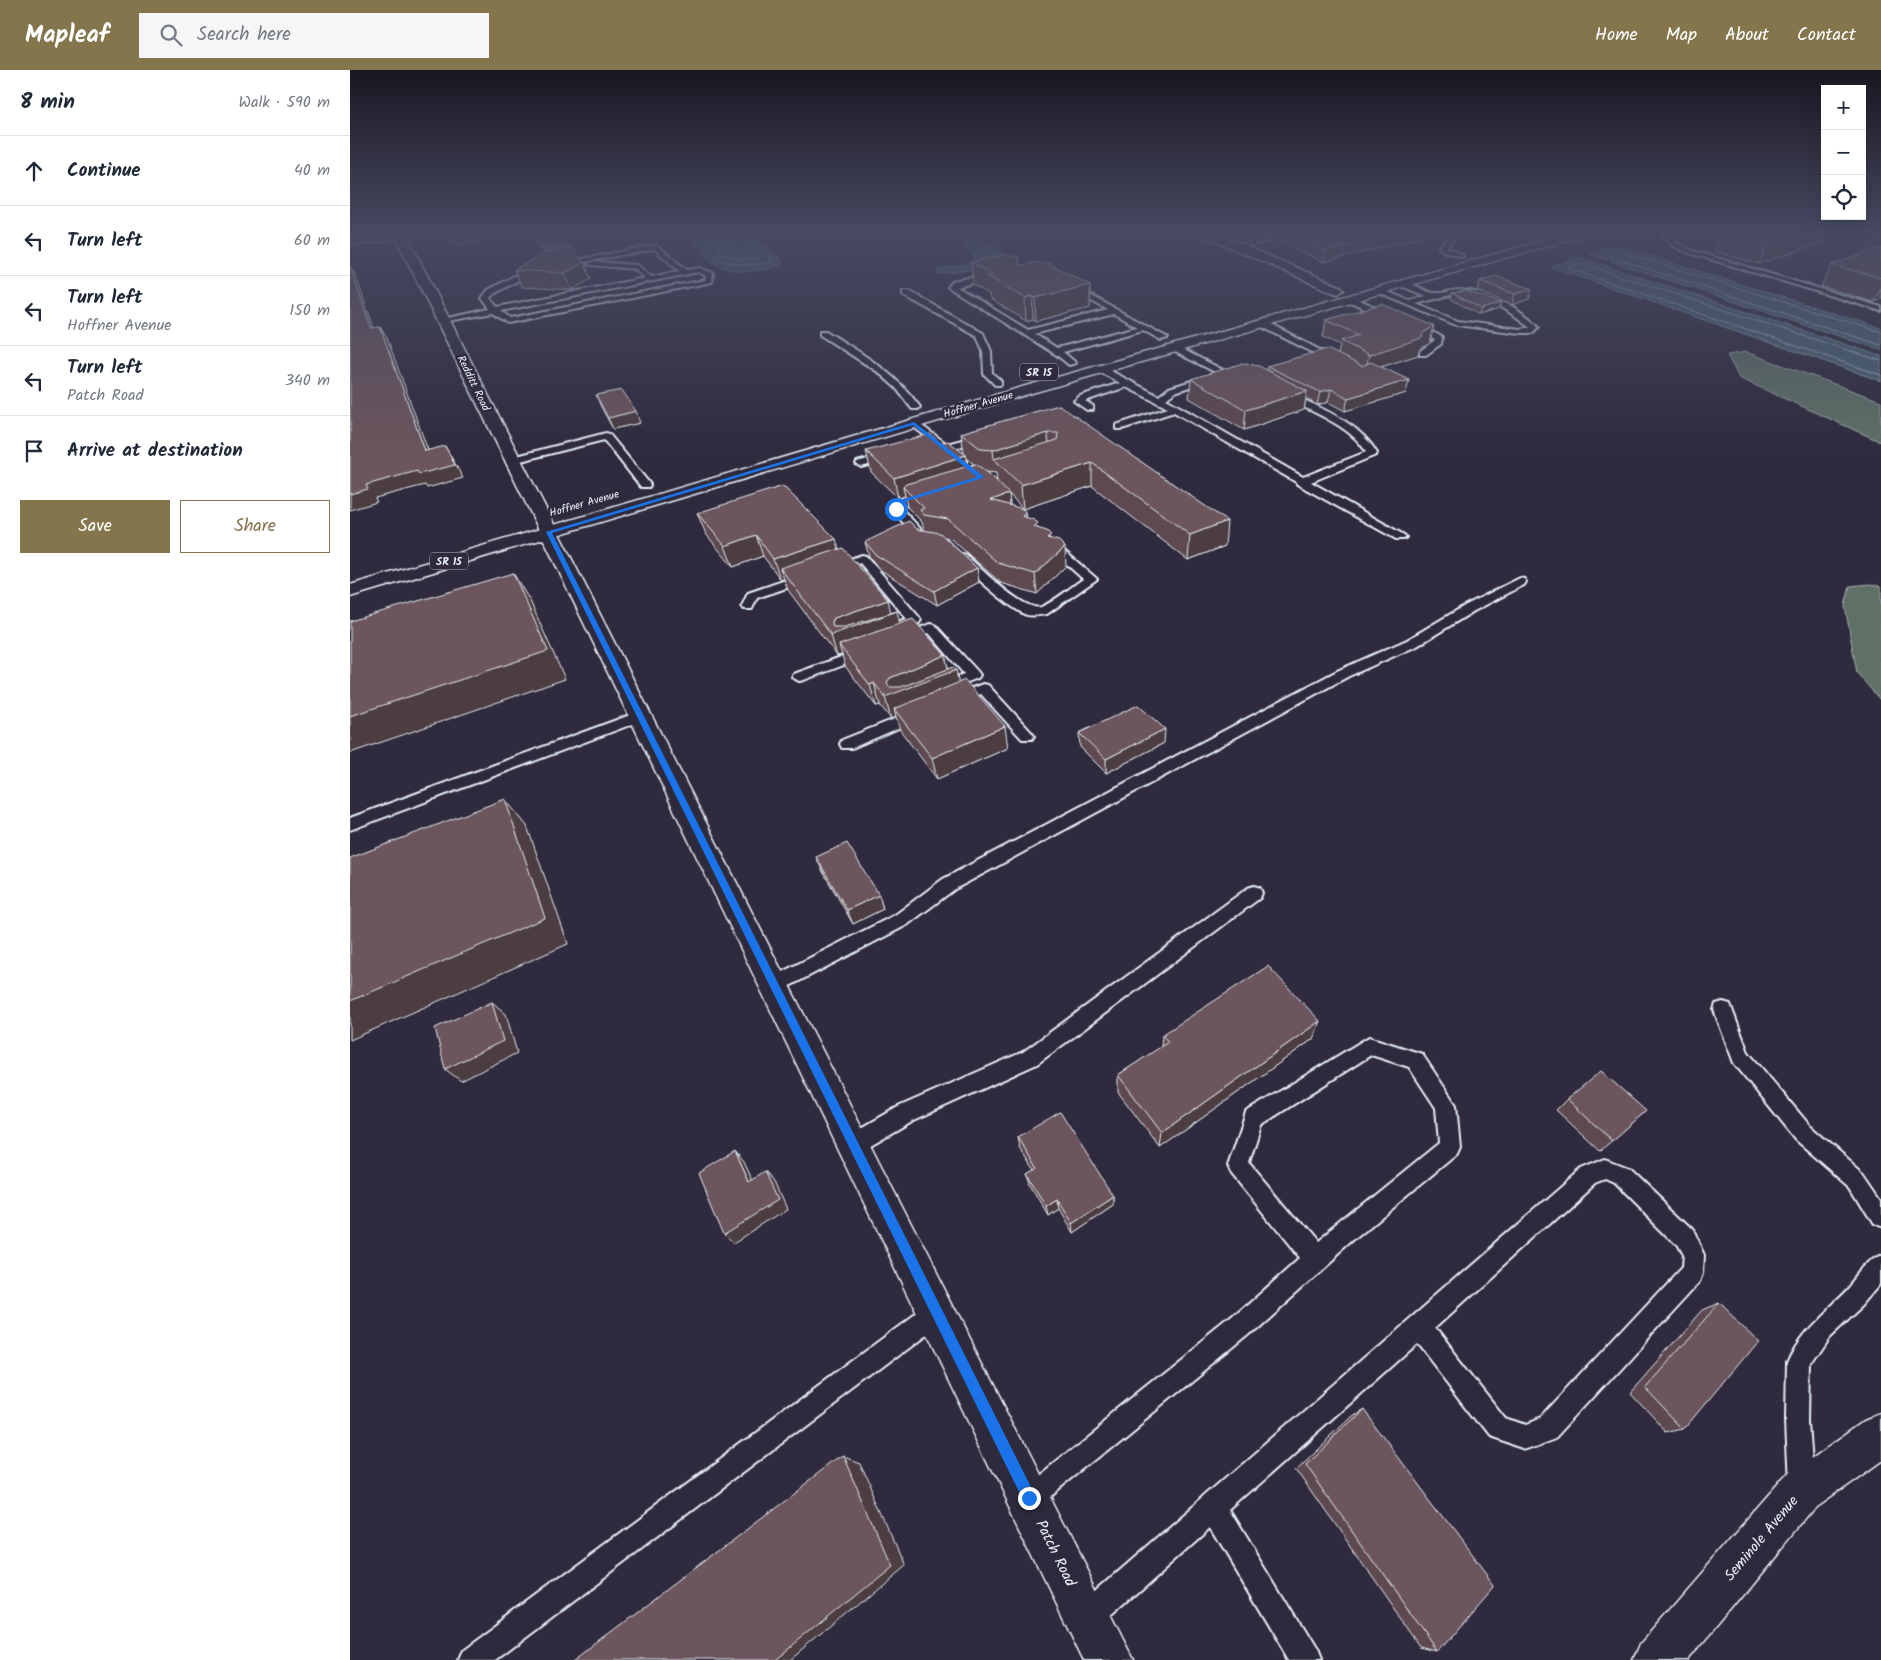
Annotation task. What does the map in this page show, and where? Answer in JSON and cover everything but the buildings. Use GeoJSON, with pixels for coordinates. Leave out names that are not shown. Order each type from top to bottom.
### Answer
{"type":"FeatureCollection","features":[{"type":"Feature","properties":{"kind":"main road","name":"Redditt Road"},"geometry":{"type":"LineString","coordinates":[[438,308],[513,460],[550,519]]}},
{"type":"Feature","properties":{"kind":"main road","name":"Hoffner Avenue"},"geometry":{"type":"LineString","coordinates":[[350,591],[550,519],[914,415],[1101,369],[1111,360],[1293,308]]}},
{"type":"Feature","properties":{"kind":"main road","name":"Hoffner Avenue"},"geometry":{"type":"LineString","coordinates":[[897,412],[914,415],[994,388],[991,385],[1072,363],[1263,324],[1271,316],[1299,308]]}},
{"type":"Feature","properties":{"kind":"main road","name":"Hoffner Avenue"},"geometry":{"type":"LineString","coordinates":[[914,415],[933,402]]}},
{"type":"Feature","properties":{"kind":"main road","name":"Hoffner Avenue"},"geometry":{"type":"LineString","coordinates":[[626,491],[661,480]]}},
{"type":"Feature","properties":{"kind":"main road","name":"Hoffner Avenue"},"geometry":{"type":"LineString","coordinates":[[513,524],[550,519]]}},
{"type":"Feature","properties":{"kind":"main road","name":"Patch Road"},"geometry":{"type":"LineString","coordinates":[[550,519],[641,716],[1109,1660]]}},
{"type":"Feature","properties":{"kind":"main road","name":"Seminole Avenue"},"geometry":{"type":"LineString","coordinates":[[1658,1660],[1802,1490],[1881,1434]]}},
{"type":"Feature","properties":{"kind":"lane"},"geometry":{"type":"LineString","coordinates":[[443,320],[504,308]]}},
{"type":"Feature","properties":{"kind":"lane"},"geometry":{"type":"LineString","coordinates":[[495,310],[508,321],[574,308]]}},
{"type":"Feature","properties":{"kind":"lane"},"geometry":{"type":"LineString","coordinates":[[933,308],[980,335],[987,351],[988,374],[991,385]]}},
{"type":"Feature","properties":{"kind":"lane"},"geometry":{"type":"LineString","coordinates":[[987,308],[1072,363]]}},
{"type":"Feature","properties":{"kind":"lane"},"geometry":{"type":"LineString","coordinates":[[1110,308],[1169,343],[1229,374],[1172,390],[1159,400]]}},
{"type":"Feature","properties":{"kind":"lane"},"geometry":{"type":"LineString","coordinates":[[1373,308],[1434,335],[1439,339],[1437,344],[1423,353]]}},
{"type":"Feature","properties":{"kind":"lane"},"geometry":{"type":"LineString","coordinates":[[1420,308],[1472,326],[1520,331],[1530,331],[1535,327],[1506,308]]}},
{"type":"Feature","properties":{"kind":"lane"},"geometry":{"type":"LineString","coordinates":[[1027,333],[1115,311]]}},
{"type":"Feature","properties":{"kind":"lane"},"geometry":{"type":"LineString","coordinates":[[1368,319],[1385,314]]}},
{"type":"Feature","properties":{"kind":"lane"},"geometry":{"type":"LineString","coordinates":[[1263,324],[1347,366]]}},
{"type":"Feature","properties":{"kind":"lane"},"geometry":{"type":"LineString","coordinates":[[1056,351],[1146,328]]}},
{"type":"Feature","properties":{"kind":"lane"},"geometry":{"type":"LineString","coordinates":[[823,333],[886,374],[899,386],[914,415],[942,445],[960,460]]}},
{"type":"Feature","properties":{"kind":"lane"},"geometry":{"type":"LineString","coordinates":[[1101,369],[1176,408],[1301,482],[1400,537]]}},
{"type":"Feature","properties":{"kind":"lane"},"geometry":{"type":"LineString","coordinates":[[1090,408],[1079,401],[1127,384]]}},
{"type":"Feature","properties":{"kind":"lane"},"geometry":{"type":"LineString","coordinates":[[1276,390],[1344,426],[1370,444],[1372,453],[1301,482]]}},
{"type":"Feature","properties":{"kind":"lane"},"geometry":{"type":"LineString","coordinates":[[1118,427],[1176,408]]}},
{"type":"Feature","properties":{"kind":"lane"},"geometry":{"type":"LineString","coordinates":[[921,447],[942,445],[991,435]]}},
{"type":"Feature","properties":{"kind":"lane"},"geometry":{"type":"LineString","coordinates":[[513,460],[606,436],[644,485]]}},
{"type":"Feature","properties":{"kind":"lane"},"geometry":{"type":"LineString","coordinates":[[861,464],[904,452]]}},
{"type":"Feature","properties":{"kind":"lane"},"geometry":{"type":"LineString","coordinates":[[931,540],[924,539],[896,509],[906,500],[934,492]]}},
{"type":"Feature","properties":{"kind":"lane"},"geometry":{"type":"LineString","coordinates":[[954,549],[990,583],[1028,611],[1043,611],[1091,579],[1042,537]]}},
{"type":"Feature","properties":{"kind":"lane"},"geometry":{"type":"LineString","coordinates":[[748,606],[752,596],[862,558],[915,620],[881,632]]}},
{"type":"Feature","properties":{"kind":"lane"},"geometry":{"type":"LineString","coordinates":[[774,985],[901,920],[949,884],[1344,673],[1412,643],[1470,608],[1520,582]]}},
{"type":"Feature","properties":{"kind":"lane"},"geometry":{"type":"LineString","coordinates":[[896,641],[931,628],[973,675],[928,693]]}},
{"type":"Feature","properties":{"kind":"lane"},"geometry":{"type":"LineString","coordinates":[[799,677],[878,648]]}},
{"type":"Feature","properties":{"kind":"lane"},"geometry":{"type":"LineString","coordinates":[[847,744],[983,688],[1027,736]]}},
{"type":"Feature","properties":{"kind":"lane"},"geometry":{"type":"LineString","coordinates":[[350,824],[641,716]]}},
{"type":"Feature","properties":{"kind":"lane"},"geometry":{"type":"LineString","coordinates":[[853,1144],[905,1114],[1030,1058],[1254,893]]}},
{"type":"Feature","properties":{"kind":"lane"},"geometry":{"type":"LineString","coordinates":[[1723,1010],[1741,1057],[1803,1133],[1857,1180],[1881,1218]]}},
{"type":"Feature","properties":{"kind":"lane"},"geometry":{"type":"LineString","coordinates":[[1029,1498],[1240,1327],[1349,1229],[1450,1147],[1446,1105],[1415,1060],[1369,1046],[1253,1119],[1238,1166],[1315,1259]]}},
{"type":"Feature","properties":{"kind":"lane"},"geometry":{"type":"LineString","coordinates":[[1088,1617],[1420,1327],[1588,1176],[1605,1169],[1621,1175],[1684,1237],[1693,1254],[1692,1273],[1686,1280],[1548,1428],[1526,1437],[1498,1428],[1420,1327]]}},
{"type":"Feature","properties":{"kind":"lane"},"geometry":{"type":"LineString","coordinates":[[1802,1490],[1798,1419],[1799,1361],[1822,1328],[1856,1296],[1881,1266]]}},
{"type":"Feature","properties":{"kind":"lane"},"geometry":{"type":"LineString","coordinates":[[472,1660],[937,1312]]}},
{"type":"Feature","properties":{"kind":"lane"},"geometry":{"type":"LineString","coordinates":[[1214,1507],[1305,1660]]}},
{"type":"Feature","properties":{"kind":"green space"},"geometry":{"type":"Polygon","coordinates":[[[1746,352],[1881,401],[1881,442],[1739,378],[1727,355],[1746,352]]]}},
{"type":"Feature","properties":{"kind":"green space"},"geometry":{"type":"Polygon","coordinates":[[[1870,584],[1881,586],[1881,701],[1857,673],[1845,606],[1850,586],[1870,584]]]}},
{"type":"Feature","properties":{"kind":"water"},"geometry":{"type":"Polygon","coordinates":[[[1670,308],[1735,308],[1881,356],[1881,381],[1670,308]]]}},
{"type":"Feature","properties":{"kind":"water"},"geometry":{"type":"Polygon","coordinates":[[[1754,308],[1818,308],[1881,328],[1881,350],[1754,308]]]}},
{"type":"Feature","properties":{"kind":"route"},"geometry":{"type":"LineString","coordinates":[[896,509],[906,500],[981,477],[914,423],[549,532],[1029,1498]]}}]}
